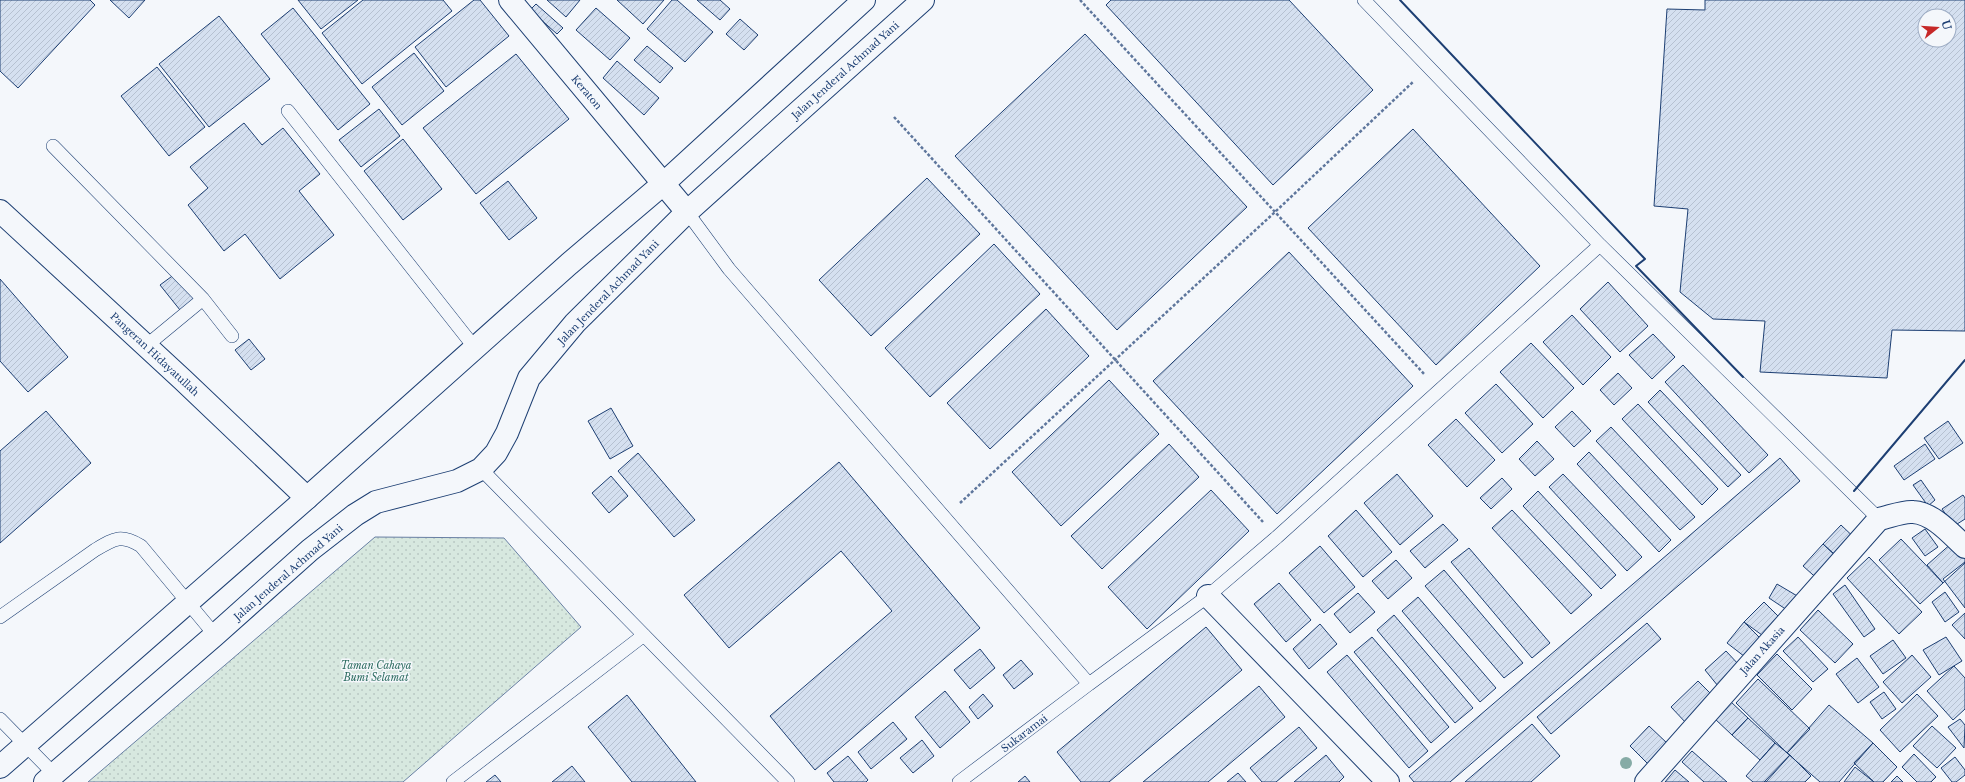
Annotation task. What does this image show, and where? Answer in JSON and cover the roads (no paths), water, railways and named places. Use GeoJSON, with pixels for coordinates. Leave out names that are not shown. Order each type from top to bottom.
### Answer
{"type":"FeatureCollection","features":[{"type":"Feature","properties":{"kind":"main road","name":"Keraton"},"geometry":{"type":"LineString","coordinates":[[510,0],[687,212]]}},
{"type":"Feature","properties":{"kind":"main road"},"geometry":{"type":"LineString","coordinates":[[0,767],[307,498],[569,264],[663,184],[864,0]]}},
{"type":"Feature","properties":{"kind":"main road","name":"Jalan Jenderal Achmad Yani"},"geometry":{"type":"LineString","coordinates":[[49,778],[215,636],[310,550],[355,515],[376,502],[457,481],[481,469],[496,453],[507,433],[529,378],[575,323],[687,212],[923,0]]}},
{"type":"Feature","properties":{"kind":"main road","name":"Pangeran Hidayatullah"},"geometry":{"type":"LineString","coordinates":[[0,211],[307,498]]}},
{"type":"Feature","properties":{"kind":"main road"},"geometry":{"type":"LineString","coordinates":[[1879,519],[1912,511],[1926,515],[1942,526],[1965,547]]}},
{"type":"Feature","properties":{"kind":"main road","name":"Jalan Akasia"},"geometry":{"type":"LineString","coordinates":[[1646,782],[1879,519]]}},
{"type":"Feature","properties":{"kind":"main road"},"geometry":{"type":"LineString","coordinates":[[1208,596],[1388,782]]}},
{"type":"Feature","properties":{"kind":"lane"},"geometry":{"type":"LineString","coordinates":[[1364,0],[1600,245],[1879,519]]}},
{"type":"Feature","properties":{"kind":"lane"},"geometry":{"type":"LineString","coordinates":[[288,111],[475,348]]}},
{"type":"Feature","properties":{"kind":"lane"},"geometry":{"type":"LineString","coordinates":[[53,146],[203,299],[232,336]]}},
{"type":"Feature","properties":{"kind":"lane"},"geometry":{"type":"LineString","coordinates":[[687,212],[729,269],[1089,684]]}},
{"type":"Feature","properties":{"kind":"lane","name":"Sukaramai"},"geometry":{"type":"LineString","coordinates":[[960,782],[1208,596],[1277,537],[1600,245]]}},
{"type":"Feature","properties":{"kind":"lane"},"geometry":{"type":"LineString","coordinates":[[146,346],[203,299]]}},
{"type":"Feature","properties":{"kind":"lane"},"geometry":{"type":"LineString","coordinates":[[481,469],[788,782]]}},
{"type":"Feature","properties":{"kind":"lane"},"geometry":{"type":"LineString","coordinates":[[0,617],[111,540],[128,538],[141,546],[215,636]]}},
{"type":"Feature","properties":{"kind":"lane"},"geometry":{"type":"LineString","coordinates":[[453,782],[644,635]]}},
{"type":"Feature","properties":{"kind":"lane"},"geometry":{"type":"LineString","coordinates":[[0,719],[26,744],[49,778]]}},
{"type":"Feature","properties":{"kind":"park label","name":"Taman Cahaya Bumi Selamat"},"geometry":{"type":"Point","coordinates":[376,670]}}]}
